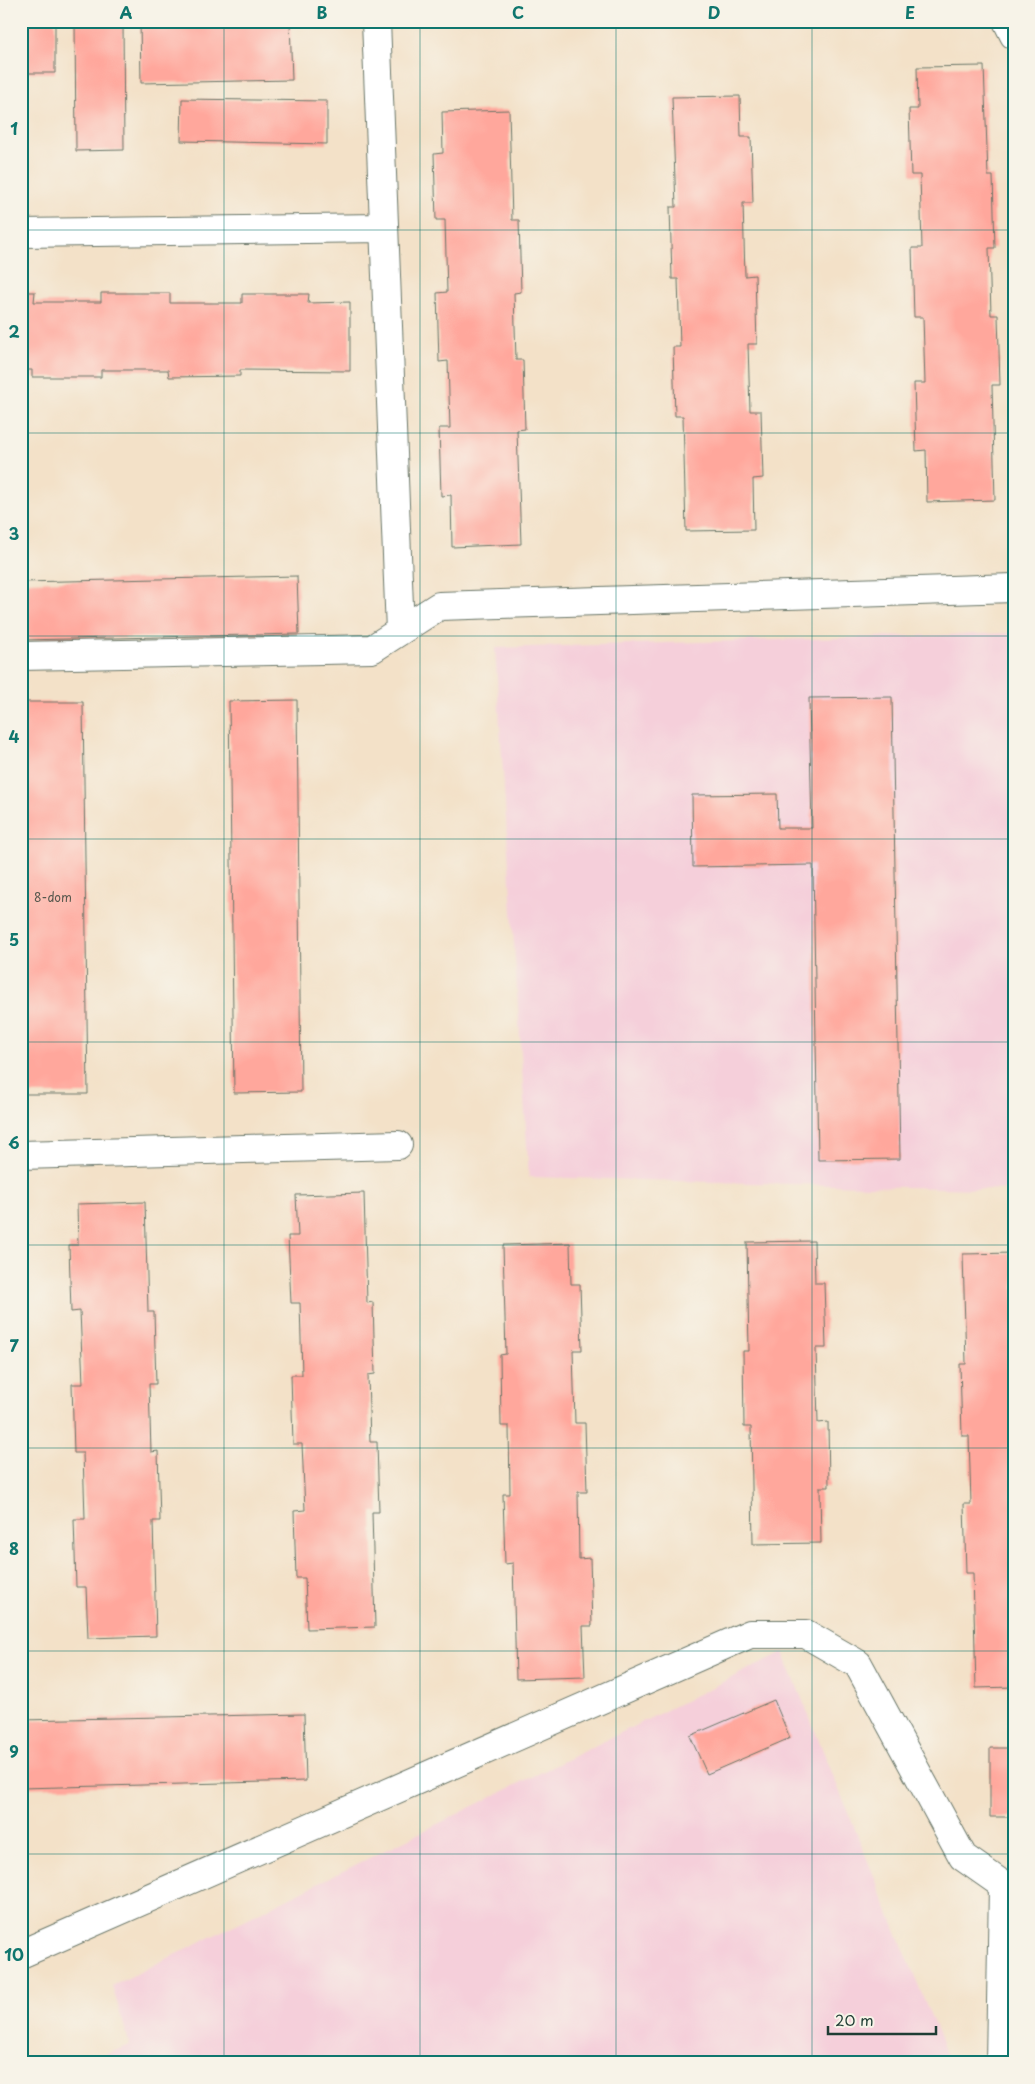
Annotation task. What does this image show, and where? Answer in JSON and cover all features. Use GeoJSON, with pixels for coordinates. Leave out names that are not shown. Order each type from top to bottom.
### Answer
{"type":"FeatureCollection","features":[{"type":"Feature","properties":{"kind":"street"},"geometry":{"type":"LineString","coordinates":[[376,21],[400,631]]}},
{"type":"Feature","properties":{"kind":"street"},"geometry":{"type":"LineString","coordinates":[[1008,21],[1014,35]]}},
{"type":"Feature","properties":{"kind":"street"},"geometry":{"type":"LineString","coordinates":[[21,233],[383,228]]}},
{"type":"Feature","properties":{"kind":"street"},"geometry":{"type":"LineString","coordinates":[[21,656],[372,649],[439,606],[1014,588]]}},
{"type":"Feature","properties":{"kind":"street"},"geometry":{"type":"LineString","coordinates":[[21,1155],[398,1145]]}},
{"type":"Feature","properties":{"kind":"street"},"geometry":{"type":"LineString","coordinates":[[21,1954],[750,1634],[806,1634],[858,1664],[963,1857],[1008,1885],[1000,2063]]}},
{"type":"Feature","properties":{"kind":"shaded area"},"geometry":{"type":"Polygon","coordinates":[[[1014,633],[1014,1190],[529,1177],[495,648],[1014,633]]]}},
{"type":"Feature","properties":{"kind":"shaded area"},"geometry":{"type":"Polygon","coordinates":[[[783,1652],[950,2063],[84,2063],[130,2045],[112,1986],[783,1652]]]}},
{"type":"Feature","properties":{"kind":"building"},"geometry":{"type":"Polygon","coordinates":[[[21,21],[55,21],[55,73],[21,73],[21,21]]]}},
{"type":"Feature","properties":{"kind":"building"},"geometry":{"type":"Polygon","coordinates":[[[75,21],[123,21],[124,150],[76,151],[75,21]]]}},
{"type":"Feature","properties":{"kind":"building"},"geometry":{"type":"Polygon","coordinates":[[[140,21],[290,21],[292,80],[141,83],[140,21]]]}},
{"type":"Feature","properties":{"kind":"building"},"geometry":{"type":"Polygon","coordinates":[[[984,66],[988,176],[993,176],[995,248],[989,248],[991,315],[998,315],[1000,385],[992,385],[995,500],[927,502],[926,450],[916,451],[914,383],[925,383],[923,317],[914,317],[912,248],[922,248],[920,175],[911,175],[909,109],[918,109],[917,67],[984,66]]]}},
{"type":"Feature","properties":{"kind":"building"},"geometry":{"type":"Polygon","coordinates":[[[740,96],[741,137],[751,137],[753,203],[743,203],[745,276],[755,275],[757,344],[748,344],[750,411],[761,411],[763,478],[753,479],[754,530],[686,531],[683,416],[675,416],[673,347],[680,347],[678,279],[672,279],[670,207],[676,207],[672,97],[740,96]]]}},
{"type":"Feature","properties":{"kind":"building"},"geometry":{"type":"Polygon","coordinates":[[[182,99],[327,101],[327,144],[181,141],[182,99]]]}},
{"type":"Feature","properties":{"kind":"building"},"geometry":{"type":"Polygon","coordinates":[[[509,110],[512,220],[519,220],[521,292],[514,293],[516,360],[523,360],[525,429],[517,430],[521,544],[452,547],[451,495],[441,496],[439,428],[450,428],[448,361],[439,362],[437,293],[447,292],[445,220],[436,220],[434,154],[443,153],[442,112],[509,110]]]}},
{"type":"Feature","properties":{"kind":"building"},"geometry":{"type":"Polygon","coordinates":[[[21,292],[35,292],[34,302],[101,302],[101,293],[170,293],[170,303],[242,303],[242,294],[309,294],[308,303],[350,302],[350,371],[240,370],[240,376],[169,377],[168,370],[101,370],[101,377],[32,377],[32,370],[21,370],[21,292]]]}},
{"type":"Feature","properties":{"kind":"building"},"geometry":{"type":"Polygon","coordinates":[[[297,576],[299,634],[21,640],[21,582],[297,576]]]}},
{"type":"Feature","properties":{"kind":"building"},"geometry":{"type":"Polygon","coordinates":[[[892,697],[900,1159],[818,1160],[813,865],[693,867],[692,795],[777,794],[778,828],[812,828],[809,698],[892,697]]]}},
{"type":"Feature","properties":{"kind":"building"},"geometry":{"type":"Polygon","coordinates":[[[297,700],[301,1092],[234,1093],[229,701],[297,700]]]}},
{"type":"Feature","properties":{"kind":"building"},"geometry":{"type":"Polygon","coordinates":[[[21,702],[83,702],[88,1094],[21,1094],[21,702]]]}},
{"type":"Feature","properties":{"kind":"building"},"geometry":{"type":"Polygon","coordinates":[[[364,1193],[367,1303],[373,1302],[375,1374],[368,1375],[370,1442],[377,1442],[379,1512],[372,1512],[375,1627],[307,1629],[305,1578],[296,1578],[294,1511],[305,1510],[302,1444],[293,1444],[291,1375],[302,1375],[300,1303],[291,1303],[288,1236],[298,1236],[296,1195],[364,1193]]]}},
{"type":"Feature","properties":{"kind":"building"},"geometry":{"type":"Polygon","coordinates":[[[145,1202],[148,1312],[154,1312],[156,1384],[149,1384],[151,1452],[158,1451],[160,1521],[153,1521],[156,1636],[88,1638],[86,1587],[76,1587],[74,1519],[85,1519],[83,1453],[74,1453],[72,1384],[83,1384],[80,1311],[71,1312],[69,1245],[78,1245],[77,1204],[145,1202]]]}},
{"type":"Feature","properties":{"kind":"building"},"geometry":{"type":"Polygon","coordinates":[[[814,1241],[815,1283],[824,1283],[826,1348],[816,1348],[818,1423],[828,1422],[829,1487],[820,1487],[821,1543],[753,1544],[751,1427],[744,1427],[743,1351],[749,1351],[747,1242],[814,1241]]]}},
{"type":"Feature","properties":{"kind":"building"},"geometry":{"type":"Polygon","coordinates":[[[570,1243],[571,1284],[580,1284],[582,1350],[573,1350],[575,1423],[585,1423],[587,1492],[578,1492],[579,1559],[590,1558],[592,1626],[583,1626],[585,1677],[516,1679],[513,1563],[505,1564],[503,1494],[510,1494],[509,1426],[501,1426],[500,1355],[506,1354],[503,1245],[570,1243]]]}},
{"type":"Feature","properties":{"kind":"building"},"geometry":{"type":"Polygon","coordinates":[[[1014,1253],[1014,1687],[976,1688],[973,1573],[966,1573],[964,1504],[971,1504],[969,1436],[962,1436],[960,1364],[966,1364],[963,1254],[1014,1253]]]}},
{"type":"Feature","properties":{"kind":"building"},"geometry":{"type":"Polygon","coordinates":[[[774,1700],[790,1738],[707,1774],[690,1736],[774,1700]]]}},
{"type":"Feature","properties":{"kind":"building"},"geometry":{"type":"Polygon","coordinates":[[[304,1714],[306,1781],[21,1788],[21,1720],[304,1714]]]}},
{"type":"Feature","properties":{"kind":"building"},"geometry":{"type":"Polygon","coordinates":[[[990,1748],[1014,1748],[1014,1817],[990,1817],[990,1748]]]}}]}
